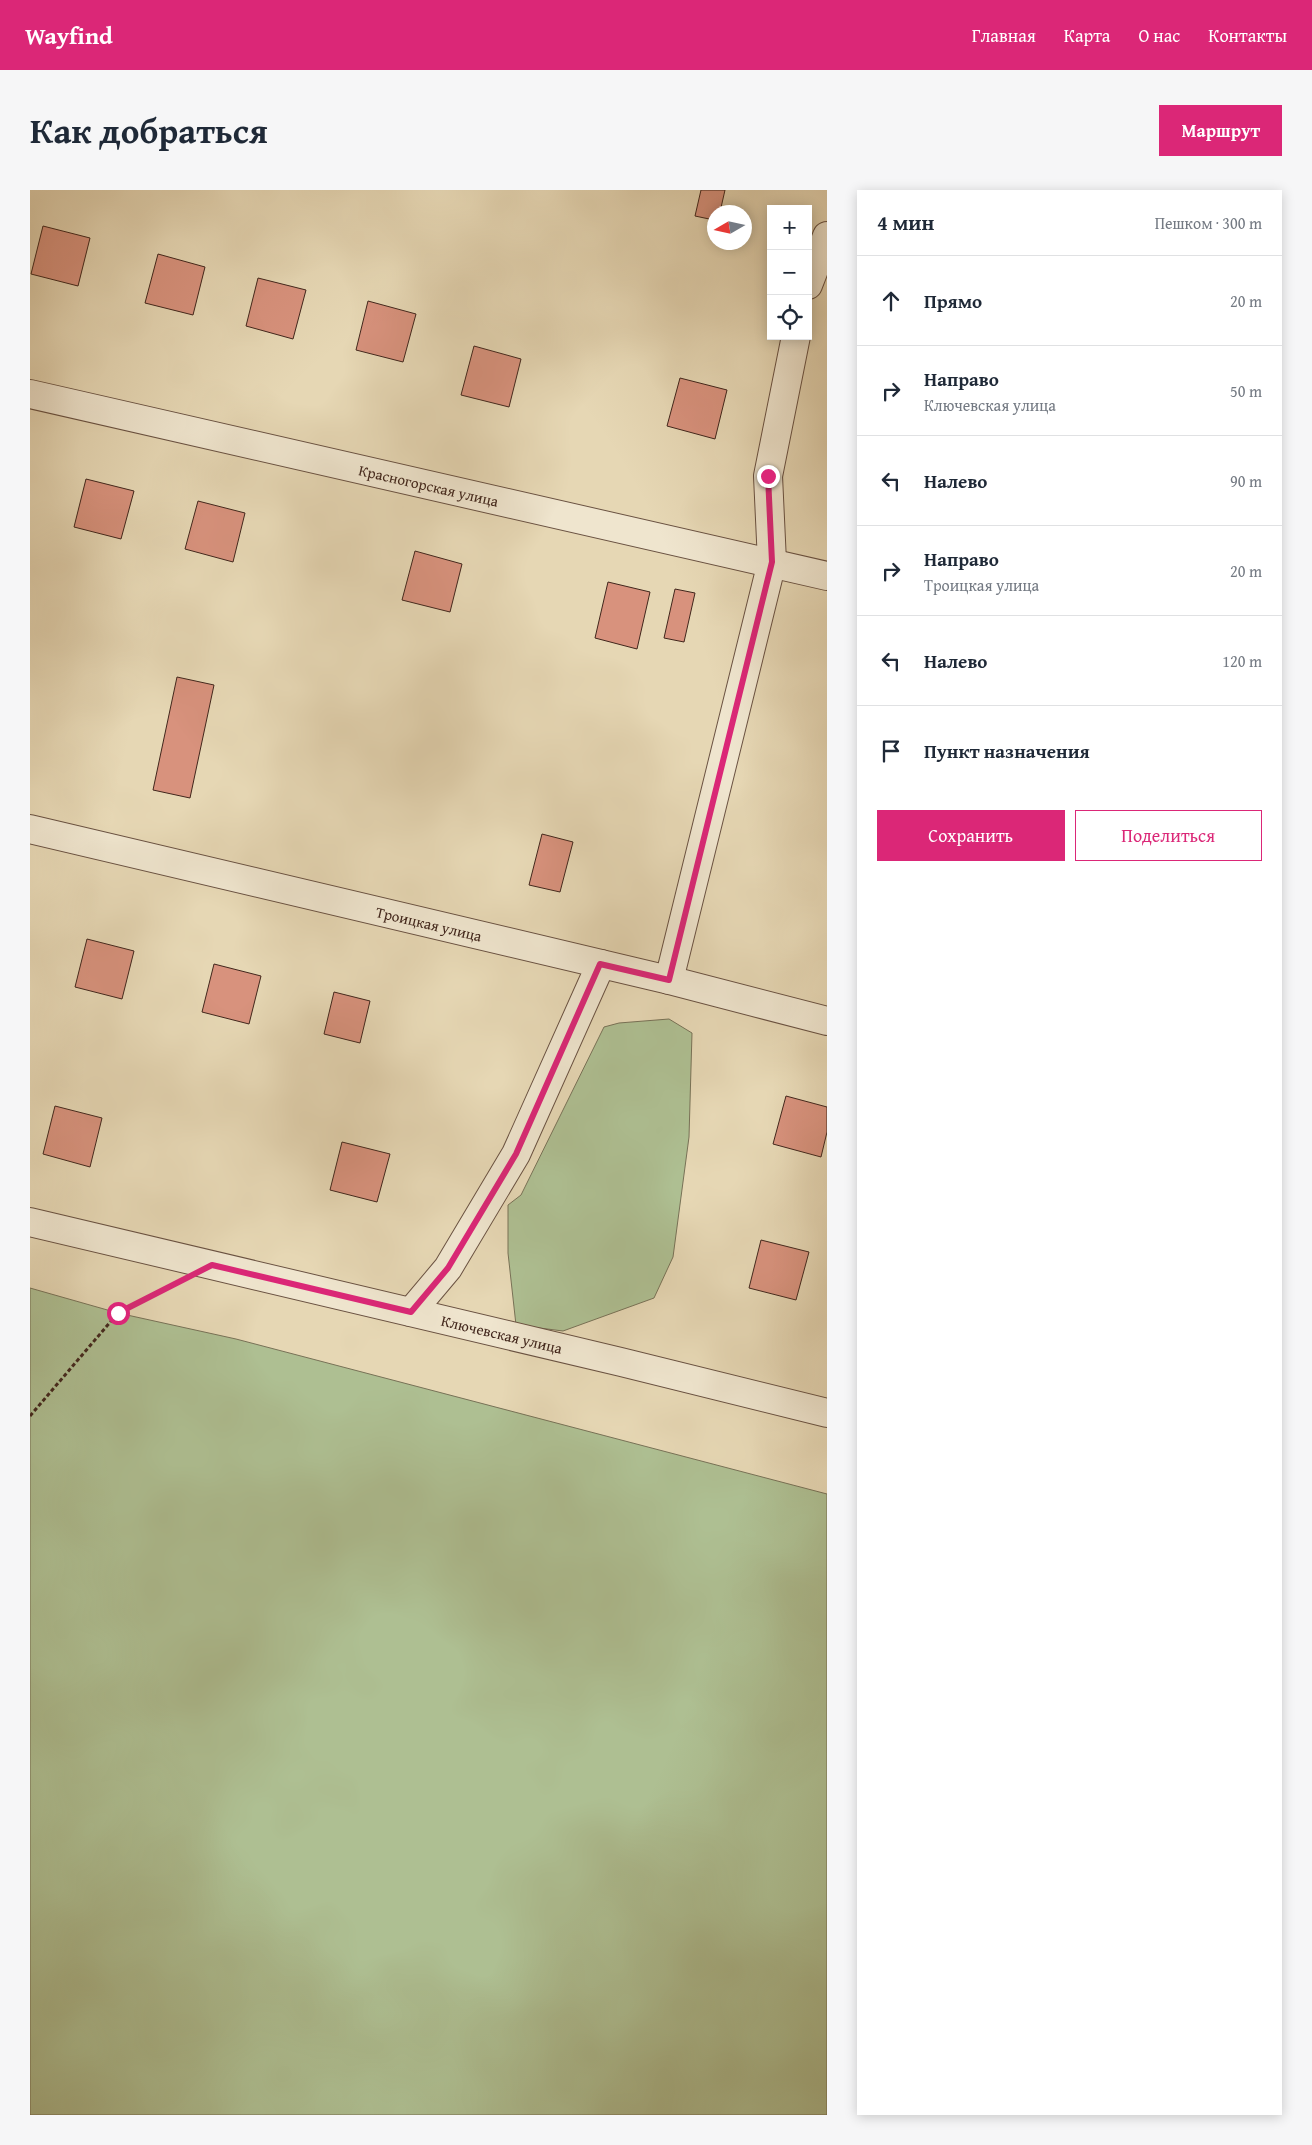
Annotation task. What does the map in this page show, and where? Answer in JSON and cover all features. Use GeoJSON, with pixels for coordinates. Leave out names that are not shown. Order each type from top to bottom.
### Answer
{"type":"FeatureCollection","features":[{"type":"Feature","properties":{"kind":"street"},"geometry":{"type":"LineString","coordinates":[[812,275],[827,236]]}},
{"type":"Feature","properties":{"kind":"street"},"geometry":{"type":"LineString","coordinates":[[669,980],[772,562],[768,476],[795,340]]}},
{"type":"Feature","properties":{"kind":"street","name":"Красногорская улица"},"geometry":{"type":"LineString","coordinates":[[30,394],[827,576]]}},
{"type":"Feature","properties":{"kind":"street","name":"Троицкая улица"},"geometry":{"type":"LineString","coordinates":[[30,830],[669,980],[827,1021]]}},
{"type":"Feature","properties":{"kind":"street"},"geometry":{"type":"LineString","coordinates":[[411,1312],[448,1268],[516,1154],[600,964]]}},
{"type":"Feature","properties":{"kind":"street","name":"Ключевская улица"},"geometry":{"type":"LineString","coordinates":[[30,1222],[827,1413]]}},
{"type":"Feature","properties":{"kind":"path"},"geometry":{"type":"LineString","coordinates":[[30,1416],[118,1313],[212,1265]]}},
{"type":"Feature","properties":{"kind":"green space"},"geometry":{"type":"Polygon","coordinates":[[[669,1019],[692,1033],[689,1137],[673,1257],[654,1298],[563,1331],[516,1325],[508,1253],[508,1205],[521,1195],[604,1027],[619,1023],[669,1019]]]}},
{"type":"Feature","properties":{"kind":"green space"},"geometry":{"type":"Polygon","coordinates":[[[30,1288],[118,1313],[236,1339],[827,1494],[827,2115],[30,2115],[30,1288]]]}},
{"type":"Feature","properties":{"kind":"building"},"geometry":{"type":"Polygon","coordinates":[[[701,190],[725,190],[722,205],[707,205],[707,219],[695,216],[701,190]]]}},
{"type":"Feature","properties":{"kind":"building"},"geometry":{"type":"Polygon","coordinates":[[[43,226],[90,238],[78,286],[31,274],[43,226]]]}},
{"type":"Feature","properties":{"kind":"building"},"geometry":{"type":"Polygon","coordinates":[[[158,254],[205,267],[193,315],[145,303],[158,254]]]}},
{"type":"Feature","properties":{"kind":"building"},"geometry":{"type":"Polygon","coordinates":[[[258,278],[306,290],[293,339],[246,326],[258,278]]]}},
{"type":"Feature","properties":{"kind":"building"},"geometry":{"type":"Polygon","coordinates":[[[368,301],[416,314],[403,362],[356,350],[368,301]]]}},
{"type":"Feature","properties":{"kind":"building"},"geometry":{"type":"Polygon","coordinates":[[[474,346],[521,359],[509,407],[461,395],[474,346]]]}},
{"type":"Feature","properties":{"kind":"building"},"geometry":{"type":"Polygon","coordinates":[[[680,378],[727,390],[715,439],[667,426],[680,378]]]}},
{"type":"Feature","properties":{"kind":"building"},"geometry":{"type":"Polygon","coordinates":[[[86,479],[134,491],[121,539],[74,527],[86,479]]]}},
{"type":"Feature","properties":{"kind":"building"},"geometry":{"type":"Polygon","coordinates":[[[198,501],[245,513],[233,562],[185,549],[198,501]]]}},
{"type":"Feature","properties":{"kind":"building"},"geometry":{"type":"Polygon","coordinates":[[[415,551],[462,564],[450,612],[402,600],[415,551]]]}},
{"type":"Feature","properties":{"kind":"building"},"geometry":{"type":"Polygon","coordinates":[[[608,582],[650,592],[637,649],[595,638],[608,582]]]}},
{"type":"Feature","properties":{"kind":"building"},"geometry":{"type":"Polygon","coordinates":[[[675,589],[695,593],[684,642],[664,638],[675,589]]]}},
{"type":"Feature","properties":{"kind":"building"},"geometry":{"type":"Polygon","coordinates":[[[177,677],[214,685],[190,798],[153,790],[177,677]]]}},
{"type":"Feature","properties":{"kind":"building"},"geometry":{"type":"Polygon","coordinates":[[[542,834],[573,842],[560,892],[529,885],[542,834]]]}},
{"type":"Feature","properties":{"kind":"building"},"geometry":{"type":"Polygon","coordinates":[[[87,939],[134,951],[122,999],[75,987],[87,939]]]}},
{"type":"Feature","properties":{"kind":"building"},"geometry":{"type":"Polygon","coordinates":[[[214,964],[261,976],[249,1024],[202,1012],[214,964]]]}},
{"type":"Feature","properties":{"kind":"building"},"geometry":{"type":"Polygon","coordinates":[[[334,992],[370,1001],[360,1043],[324,1034],[334,992]]]}},
{"type":"Feature","properties":{"kind":"building"},"geometry":{"type":"Polygon","coordinates":[[[786,1096],[827,1107],[827,1132],[821,1157],[773,1144],[786,1096]]]}},
{"type":"Feature","properties":{"kind":"building"},"geometry":{"type":"Polygon","coordinates":[[[55,1106],[102,1118],[90,1167],[43,1154],[55,1106]]]}},
{"type":"Feature","properties":{"kind":"building"},"geometry":{"type":"Polygon","coordinates":[[[342,1142],[390,1154],[377,1202],[330,1190],[342,1142]]]}},
{"type":"Feature","properties":{"kind":"building"},"geometry":{"type":"Polygon","coordinates":[[[761,1240],[809,1252],[796,1300],[749,1288],[761,1240]]]}},
{"type":"Feature","properties":{"kind":"route"},"geometry":{"type":"LineString","coordinates":[[118,1313],[212,1265],[411,1312],[448,1268],[516,1154],[600,964],[669,980],[772,562],[768,476]]}}]}
